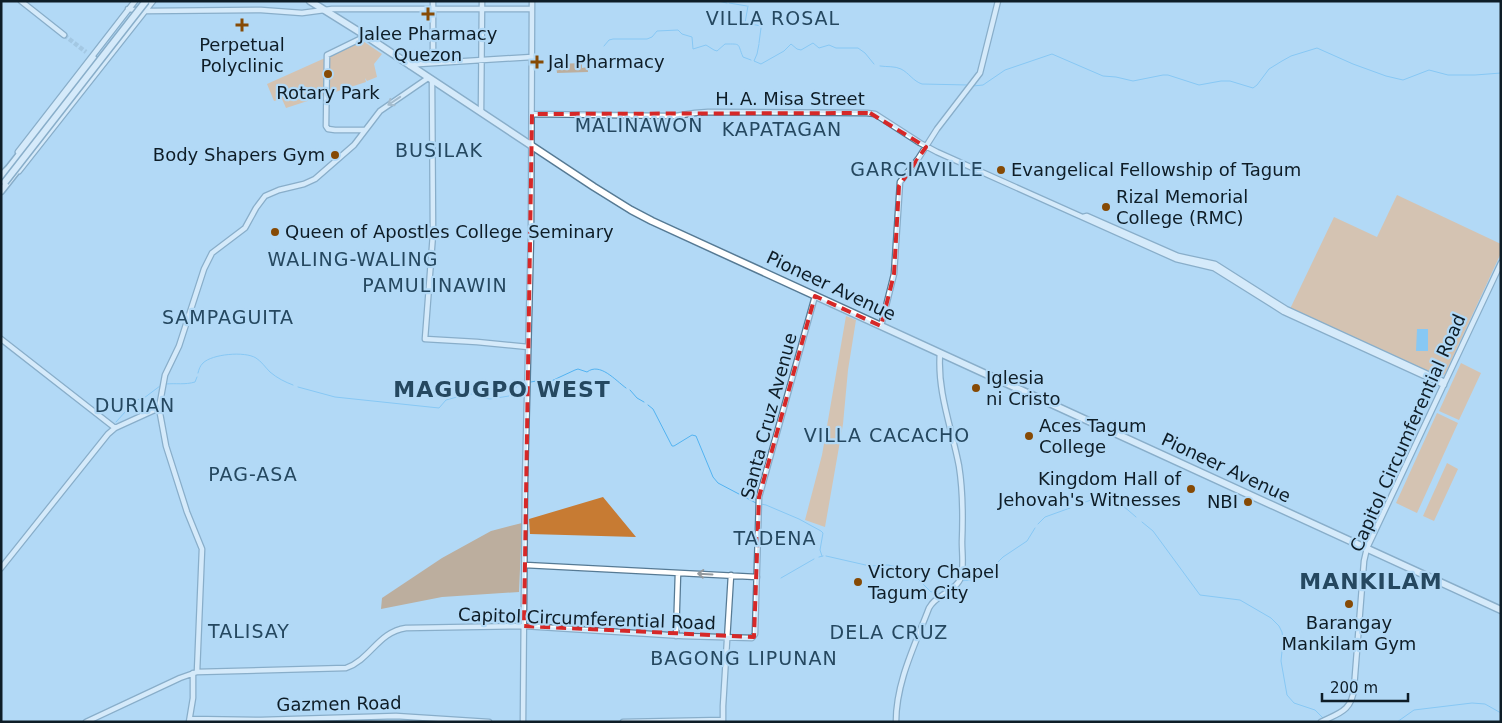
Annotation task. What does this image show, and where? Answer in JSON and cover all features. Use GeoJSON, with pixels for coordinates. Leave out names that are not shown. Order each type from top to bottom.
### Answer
{"type":"FeatureCollection","features":[{"type":"Feature","properties":{"kind":"highway"},"geometry":{"type":"LineString","coordinates":[[3,178],[141,1]]}},
{"type":"Feature","properties":{"kind":"highway"},"geometry":{"type":"LineString","coordinates":[[3,178],[146,1]]}},
{"type":"Feature","properties":{"kind":"highway","name":"Pioneer Avenue"},"geometry":{"type":"LineString","coordinates":[[310,1],[319,9],[366,36],[426,79],[532,145],[594,187],[638,213],[1501,610]]}},
{"type":"Feature","properties":{"kind":"highway"},"geometry":{"type":"LineString","coordinates":[[1,193],[38,145],[93,58]]}},
{"type":"Feature","properties":{"kind":"highway"},"geometry":{"type":"LineString","coordinates":[[3,178],[70,96]]}},
{"type":"Feature","properties":{"kind":"highway"},"geometry":{"type":"LineString","coordinates":[[3,178],[9,172],[15,175]]}},
{"type":"Feature","properties":{"kind":"street"},"geometry":{"type":"LineString","coordinates":[[22,1],[64,35]]}},
{"type":"Feature","properties":{"kind":"street"},"geometry":{"type":"LineString","coordinates":[[3,178],[10,162],[93,58],[135,1]]}},
{"type":"Feature","properties":{"kind":"street"},"geometry":{"type":"LineString","coordinates":[[38,145],[153,1]]}},
{"type":"Feature","properties":{"kind":"street"},"geometry":{"type":"LineString","coordinates":[[433,1],[433,63]]}},
{"type":"Feature","properties":{"kind":"street"},"geometry":{"type":"LineString","coordinates":[[481,113],[482,1]]}},
{"type":"Feature","properties":{"kind":"street"},"geometry":{"type":"LineString","coordinates":[[523,722],[526,565],[525,481],[532,145],[532,1]]}},
{"type":"Feature","properties":{"kind":"street"},"geometry":{"type":"LineString","coordinates":[[881,326],[894,274],[900,182],[937,129],[980,73],[998,1]]}},
{"type":"Feature","properties":{"kind":"street"},"geometry":{"type":"LineString","coordinates":[[128,9],[146,11],[260,10],[302,13],[319,9],[532,8]]}},
{"type":"Feature","properties":{"kind":"street"},"geometry":{"type":"LineString","coordinates":[[364,130],[332,130],[327,128],[327,55],[366,36]]}},
{"type":"Feature","properties":{"kind":"street"},"geometry":{"type":"LineString","coordinates":[[86,52],[93,58]]}},
{"type":"Feature","properties":{"kind":"street"},"geometry":{"type":"LineString","coordinates":[[410,66],[532,57]]}},
{"type":"Feature","properties":{"kind":"street"},"geometry":{"type":"LineString","coordinates":[[190,721],[195,673],[202,549],[186,507],[164,438],[159,408],[165,375],[179,346],[210,255],[245,228],[265,196],[314,179],[354,145],[364,130],[384,108],[426,79]]}},
{"type":"Feature","properties":{"kind":"street"},"geometry":{"type":"LineString","coordinates":[[426,79],[432,160],[433,234],[425,339],[484,342],[528,347]]}},
{"type":"Feature","properties":{"kind":"street","name":"H. A. Misa Street"},"geometry":{"type":"LineString","coordinates":[[532,114],[675,116],[716,112],[875,114],[926,147],[1180,261],[1214,268],[1235,279],[1284,312],[1353,341],[1444,384]]}},
{"type":"Feature","properties":{"kind":"street","name":"Capitol Circumferential Road"},"geometry":{"type":"LineString","coordinates":[[1321,722],[1346,709],[1352,699],[1364,561],[1367,548],[1501,263]]}},
{"type":"Feature","properties":{"kind":"street","name":"Santa Cruz Avenue"},"geometry":{"type":"LineString","coordinates":[[728,638],[750,638],[755,636],[759,497],[815,296]]}},
{"type":"Feature","properties":{"kind":"street"},"geometry":{"type":"LineString","coordinates":[[1,339],[115,428]]}},
{"type":"Feature","properties":{"kind":"street"},"geometry":{"type":"LineString","coordinates":[[896,722],[897,698],[901,682],[929,608],[936,599],[956,585],[962,572],[963,523],[960,474],[940,381],[940,353]]}},
{"type":"Feature","properties":{"kind":"street"},"geometry":{"type":"LineString","coordinates":[[1,568],[110,431],[159,408]]}},
{"type":"Feature","properties":{"kind":"street"},"geometry":{"type":"LineString","coordinates":[[526,565],[757,577]]}},
{"type":"Feature","properties":{"kind":"street"},"geometry":{"type":"LineString","coordinates":[[676,636],[678,572]]}},
{"type":"Feature","properties":{"kind":"street"},"geometry":{"type":"LineString","coordinates":[[728,638],[731,575]]}},
{"type":"Feature","properties":{"kind":"street","name":"Capitol Circumferential Road"},"geometry":{"type":"LineString","coordinates":[[86,722],[195,673],[342,669],[359,662],[387,635],[401,628],[524,626],[728,638],[723,721]]}},
{"type":"Feature","properties":{"kind":"street","name":"Gazmen Road"},"geometry":{"type":"LineString","coordinates":[[190,721],[396,716],[489,722]]}},
{"type":"Feature","properties":{"kind":"street"},"geometry":{"type":"LineString","coordinates":[[623,722],[723,721]]}},
{"type":"Feature","properties":{"kind":"highlighted area"},"geometry":{"type":"Polygon","coordinates":[[[870,113],[926,147],[899,186],[894,274],[881,326],[815,296],[759,497],[754,637],[524,626],[532,114],[870,113]]]}},
{"type":"Feature","properties":{"kind":"shaded area","name":"Rotary Park"},"geometry":{"type":"Polygon","coordinates":[[[363,41],[382,54],[374,64],[377,77],[367,81],[365,78],[366,82],[286,108],[282,99],[274,101],[267,84],[363,41]]]}},
{"type":"Feature","properties":{"kind":"shaded area"},"geometry":{"type":"Polygon","coordinates":[[[582,63],[582,68],[588,67],[588,72],[557,73],[556,64],[582,63]]]}},
{"type":"Feature","properties":{"kind":"shaded area"},"geometry":{"type":"Polygon","coordinates":[[[1397,195],[1501,244],[1501,253],[1445,374],[1441,377],[1437,377],[1290,309],[1334,217],[1377,237],[1397,195]]]}},
{"type":"Feature","properties":{"kind":"shaded area"},"geometry":{"type":"Polygon","coordinates":[[[846,316],[856,320],[848,370],[843,424],[825,527],[805,520],[822,455],[846,316]]]}},
{"type":"Feature","properties":{"kind":"shaded area"},"geometry":{"type":"Polygon","coordinates":[[[1461,363],[1481,373],[1459,420],[1439,411],[1461,363]]]}},
{"type":"Feature","properties":{"kind":"shaded area"},"geometry":{"type":"Polygon","coordinates":[[[1437,413],[1458,423],[1417,513],[1396,503],[1437,413]]]}},
{"type":"Feature","properties":{"kind":"shaded area"},"geometry":{"type":"Polygon","coordinates":[[[1447,463],[1458,469],[1434,521],[1423,516],[1447,463]]]}},
{"type":"Feature","properties":{"kind":"shaded area"},"geometry":{"type":"Polygon","coordinates":[[[603,497],[636,537],[530,534],[529,519],[603,497]]]}},
{"type":"Feature","properties":{"kind":"shaded area"},"geometry":{"type":"Polygon","coordinates":[[[522,523],[519,592],[442,597],[381,609],[382,598],[442,558],[491,531],[522,523]]]}},
{"type":"Feature","properties":{"kind":"water"},"geometry":{"type":"Polygon","coordinates":[[[1417,329],[1428,329],[1428,351],[1416,351],[1417,329]]]}},
{"type":"Feature","properties":{"kind":"waterway"},"geometry":{"type":"LineString","coordinates":[[718,1],[727,3]]}},
{"type":"Feature","properties":{"kind":"waterway"},"geometry":{"type":"LineString","coordinates":[[729,3],[747,6]]}},
{"type":"Feature","properties":{"kind":"waterway"},"geometry":{"type":"LineString","coordinates":[[748,6],[745,23],[761,26]]}},
{"type":"Feature","properties":{"kind":"waterway"},"geometry":{"type":"LineString","coordinates":[[759,43],[761,28]]}},
{"type":"Feature","properties":{"kind":"waterway"},"geometry":{"type":"LineString","coordinates":[[604,46],[609,40],[613,39],[647,39],[652,37],[657,31],[678,30],[682,34],[692,37],[693,49],[706,45],[717,51],[725,44],[737,44],[743,57],[751,60]]}},
{"type":"Feature","properties":{"kind":"waterway"},"geometry":{"type":"LineString","coordinates":[[759,44],[754,61],[761,64],[784,51],[791,44],[801,50],[813,43],[819,48],[829,45],[836,48],[858,48],[874,64]]}},
{"type":"Feature","properties":{"kind":"waterway"},"geometry":{"type":"LineString","coordinates":[[973,86],[983,85],[1005,70],[1052,54],[1103,76],[1133,81],[1168,75],[1199,85],[1230,81],[1253,88],[1269,69],[1291,56],[1317,48],[1353,64],[1403,80],[1429,70],[1448,75],[1501,73]]}},
{"type":"Feature","properties":{"kind":"waterway"},"geometry":{"type":"LineString","coordinates":[[880,66],[901,69],[922,84],[968,85]]}},
{"type":"Feature","properties":{"kind":"waterway"},"geometry":{"type":"LineString","coordinates":[[198,373],[203,363],[207,360],[214,357],[237,354],[256,358],[270,372],[281,380],[293,385]]}},
{"type":"Feature","properties":{"kind":"waterway"},"geometry":{"type":"LineString","coordinates":[[547,383],[578,369],[587,372],[597,369],[607,373],[626,388]]}},
{"type":"Feature","properties":{"kind":"waterway"},"geometry":{"type":"LineString","coordinates":[[166,384],[191,383],[195,382],[197,377]]}},
{"type":"Feature","properties":{"kind":"waterway"},"geometry":{"type":"LineString","coordinates":[[298,387],[335,397],[439,408],[446,400],[468,394],[490,399],[509,396],[519,384],[525,382]]}},
{"type":"Feature","properties":{"kind":"waterway"},"geometry":{"type":"LineString","coordinates":[[531,382],[542,382]]}},
{"type":"Feature","properties":{"kind":"waterway"},"geometry":{"type":"LineString","coordinates":[[116,422],[136,400],[144,398],[160,386]]}},
{"type":"Feature","properties":{"kind":"waterway"},"geometry":{"type":"LineString","coordinates":[[630,390],[637,398],[644,402]]}},
{"type":"Feature","properties":{"kind":"waterway"},"geometry":{"type":"LineString","coordinates":[[648,405],[653,409],[672,446],[692,435],[696,436],[713,477],[718,483],[756,503]]}},
{"type":"Feature","properties":{"kind":"waterway"},"geometry":{"type":"LineString","coordinates":[[1076,506],[1095,499],[1109,498],[1121,504],[1136,517]]}},
{"type":"Feature","properties":{"kind":"waterway"},"geometry":{"type":"LineString","coordinates":[[761,504],[799,519],[821,531],[823,533],[820,550],[822,556]]}},
{"type":"Feature","properties":{"kind":"waterway"},"geometry":{"type":"LineString","coordinates":[[1038,524],[1045,517],[1070,508]]}},
{"type":"Feature","properties":{"kind":"waterway"},"geometry":{"type":"LineString","coordinates":[[1142,522],[1153,531],[1200,595],[1240,600],[1271,618],[1279,626],[1282,632],[1281,661],[1287,695],[1294,703],[1315,710],[1323,718]]}},
{"type":"Feature","properties":{"kind":"waterway"},"geometry":{"type":"LineString","coordinates":[[961,581],[978,579],[985,575],[1003,557],[1027,541],[1035,528]]}},
{"type":"Feature","properties":{"kind":"waterway"},"geometry":{"type":"LineString","coordinates":[[819,557],[823,556]]}},
{"type":"Feature","properties":{"kind":"waterway"},"geometry":{"type":"LineString","coordinates":[[826,556],[870,566],[888,565],[897,567],[916,577],[931,592],[955,583]]}},
{"type":"Feature","properties":{"kind":"waterway"},"geometry":{"type":"LineString","coordinates":[[781,578],[814,559]]}},
{"type":"Feature","properties":{"kind":"waterway"},"geometry":{"type":"LineString","coordinates":[[1397,722],[1414,710],[1472,703],[1485,704],[1501,713]]}},
{"type":"Feature","properties":{"kind":"tunnel"},"geometry":{"type":"LineString","coordinates":[[64,35],[86,52]]}},
{"type":"Feature","properties":{"kind":"place","name":"Jalee Pharmacy Quezon"},"geometry":{"type":"Point","coordinates":[428,14]}},
{"type":"Feature","properties":{"kind":"place","name":"Perpetual Polyclinic"},"geometry":{"type":"Point","coordinates":[242,25]}},
{"type":"Feature","properties":{"kind":"place","name":"Jal Pharmacy"},"geometry":{"type":"Point","coordinates":[537,62]}},
{"type":"Feature","properties":{"kind":"place","name":"Rotary Park"},"geometry":{"type":"Point","coordinates":[328,74]}},
{"type":"Feature","properties":{"kind":"place","name":"Body Shapers Gym"},"geometry":{"type":"Point","coordinates":[335,155]}},
{"type":"Feature","properties":{"kind":"place","name":"Evangelical Fellowship of Tagum"},"geometry":{"type":"Point","coordinates":[1001,170]}},
{"type":"Feature","properties":{"kind":"place","name":"Rizal Memorial College (RMC)"},"geometry":{"type":"Point","coordinates":[1106,207]}},
{"type":"Feature","properties":{"kind":"place","name":"Queen of Apostles College Seminary"},"geometry":{"type":"Point","coordinates":[275,232]}},
{"type":"Feature","properties":{"kind":"place","name":"Iglesia ni Cristo"},"geometry":{"type":"Point","coordinates":[976,388]}},
{"type":"Feature","properties":{"kind":"place","name":"Aces Tagum College"},"geometry":{"type":"Point","coordinates":[1029,436]}},
{"type":"Feature","properties":{"kind":"place","name":"Kingdom Hall of Jehovah's Witnesses"},"geometry":{"type":"Point","coordinates":[1191,489]}},
{"type":"Feature","properties":{"kind":"place","name":"NBI"},"geometry":{"type":"Point","coordinates":[1248,502]}},
{"type":"Feature","properties":{"kind":"place","name":"Victory Chapel Tagum City"},"geometry":{"type":"Point","coordinates":[858,582]}},
{"type":"Feature","properties":{"kind":"place","name":"Barangay Mankilam Gym"},"geometry":{"type":"Point","coordinates":[1349,604]}},
{"type":"Feature","properties":{"kind":"district","name":"VILLA ROSAL"},"geometry":{"type":"Point","coordinates":[773,18]}},
{"type":"Feature","properties":{"kind":"district","name":"MALINAWON"},"geometry":{"type":"Point","coordinates":[639,125]}},
{"type":"Feature","properties":{"kind":"district","name":"KAPATAGAN"},"geometry":{"type":"Point","coordinates":[782,129]}},
{"type":"Feature","properties":{"kind":"district","name":"BUSILAK"},"geometry":{"type":"Point","coordinates":[439,150]}},
{"type":"Feature","properties":{"kind":"district","name":"GARCIAVILLE"},"geometry":{"type":"Point","coordinates":[917,169]}},
{"type":"Feature","properties":{"kind":"district","name":"WALING-WALING"},"geometry":{"type":"Point","coordinates":[353,259]}},
{"type":"Feature","properties":{"kind":"district","name":"PAMULINAWIN"},"geometry":{"type":"Point","coordinates":[435,285]}},
{"type":"Feature","properties":{"kind":"district","name":"SAMPAGUITA"},"geometry":{"type":"Point","coordinates":[228,317]}},
{"type":"Feature","properties":{"kind":"district","name":"MAGUGPO WEST"},"geometry":{"type":"Point","coordinates":[502,389]}},
{"type":"Feature","properties":{"kind":"district","name":"DURIAN"},"geometry":{"type":"Point","coordinates":[135,405]}},
{"type":"Feature","properties":{"kind":"district","name":"VILLA CACACHO"},"geometry":{"type":"Point","coordinates":[887,435]}},
{"type":"Feature","properties":{"kind":"district","name":"PAG-ASA"},"geometry":{"type":"Point","coordinates":[253,474]}},
{"type":"Feature","properties":{"kind":"district","name":"TADENA"},"geometry":{"type":"Point","coordinates":[775,538]}},
{"type":"Feature","properties":{"kind":"district","name":"MANKILAM"},"geometry":{"type":"Point","coordinates":[1371,581]}},
{"type":"Feature","properties":{"kind":"district","name":"TALISAY"},"geometry":{"type":"Point","coordinates":[249,631]}},
{"type":"Feature","properties":{"kind":"district","name":"DELA CRUZ"},"geometry":{"type":"Point","coordinates":[889,632]}},
{"type":"Feature","properties":{"kind":"district","name":"BAGONG LIPUNAN"},"geometry":{"type":"Point","coordinates":[744,658]}}]}
